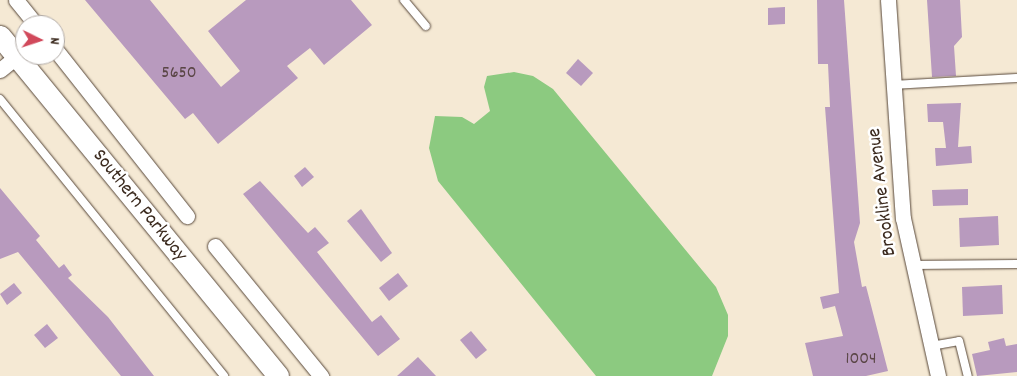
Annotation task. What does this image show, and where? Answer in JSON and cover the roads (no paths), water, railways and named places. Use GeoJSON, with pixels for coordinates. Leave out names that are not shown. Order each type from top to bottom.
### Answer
{"type":"FeatureCollection","features":[{"type":"Feature","properties":{"kind":"main road","name":"Southern Parkway"},"geometry":{"type":"LineString","coordinates":[[0,36],[15,54]]}},
{"type":"Feature","properties":{"kind":"main road","name":"Southern Parkway"},"geometry":{"type":"LineString","coordinates":[[24,65],[278,376]]}},
{"type":"Feature","properties":{"kind":"street"},"geometry":{"type":"LineString","coordinates":[[16,0],[28,15]]}},
{"type":"Feature","properties":{"kind":"street","name":"Brookline Avenue"},"geometry":{"type":"LineString","coordinates":[[888,0],[896,147],[912,265],[938,376]]}},
{"type":"Feature","properties":{"kind":"street"},"geometry":{"type":"LineString","coordinates":[[0,70],[15,58]]}},
{"type":"Feature","properties":{"kind":"street"},"geometry":{"type":"LineString","coordinates":[[65,62],[187,216]]}},
{"type":"Feature","properties":{"kind":"street"},"geometry":{"type":"LineString","coordinates":[[215,246],[321,376]]}},
{"type":"Feature","properties":{"kind":"lane"},"geometry":{"type":"LineString","coordinates":[[404,0],[426,26]]}},
{"type":"Feature","properties":{"kind":"lane"},"geometry":{"type":"LineString","coordinates":[[892,85],[1017,78]]}},
{"type":"Feature","properties":{"kind":"lane"},"geometry":{"type":"LineString","coordinates":[[0,99],[224,376]]}},
{"type":"Feature","properties":{"kind":"lane"},"geometry":{"type":"LineString","coordinates":[[912,265],[1017,264]]}},
{"type":"Feature","properties":{"kind":"lane"},"geometry":{"type":"LineString","coordinates":[[931,346],[959,341],[968,376]]}}]}
